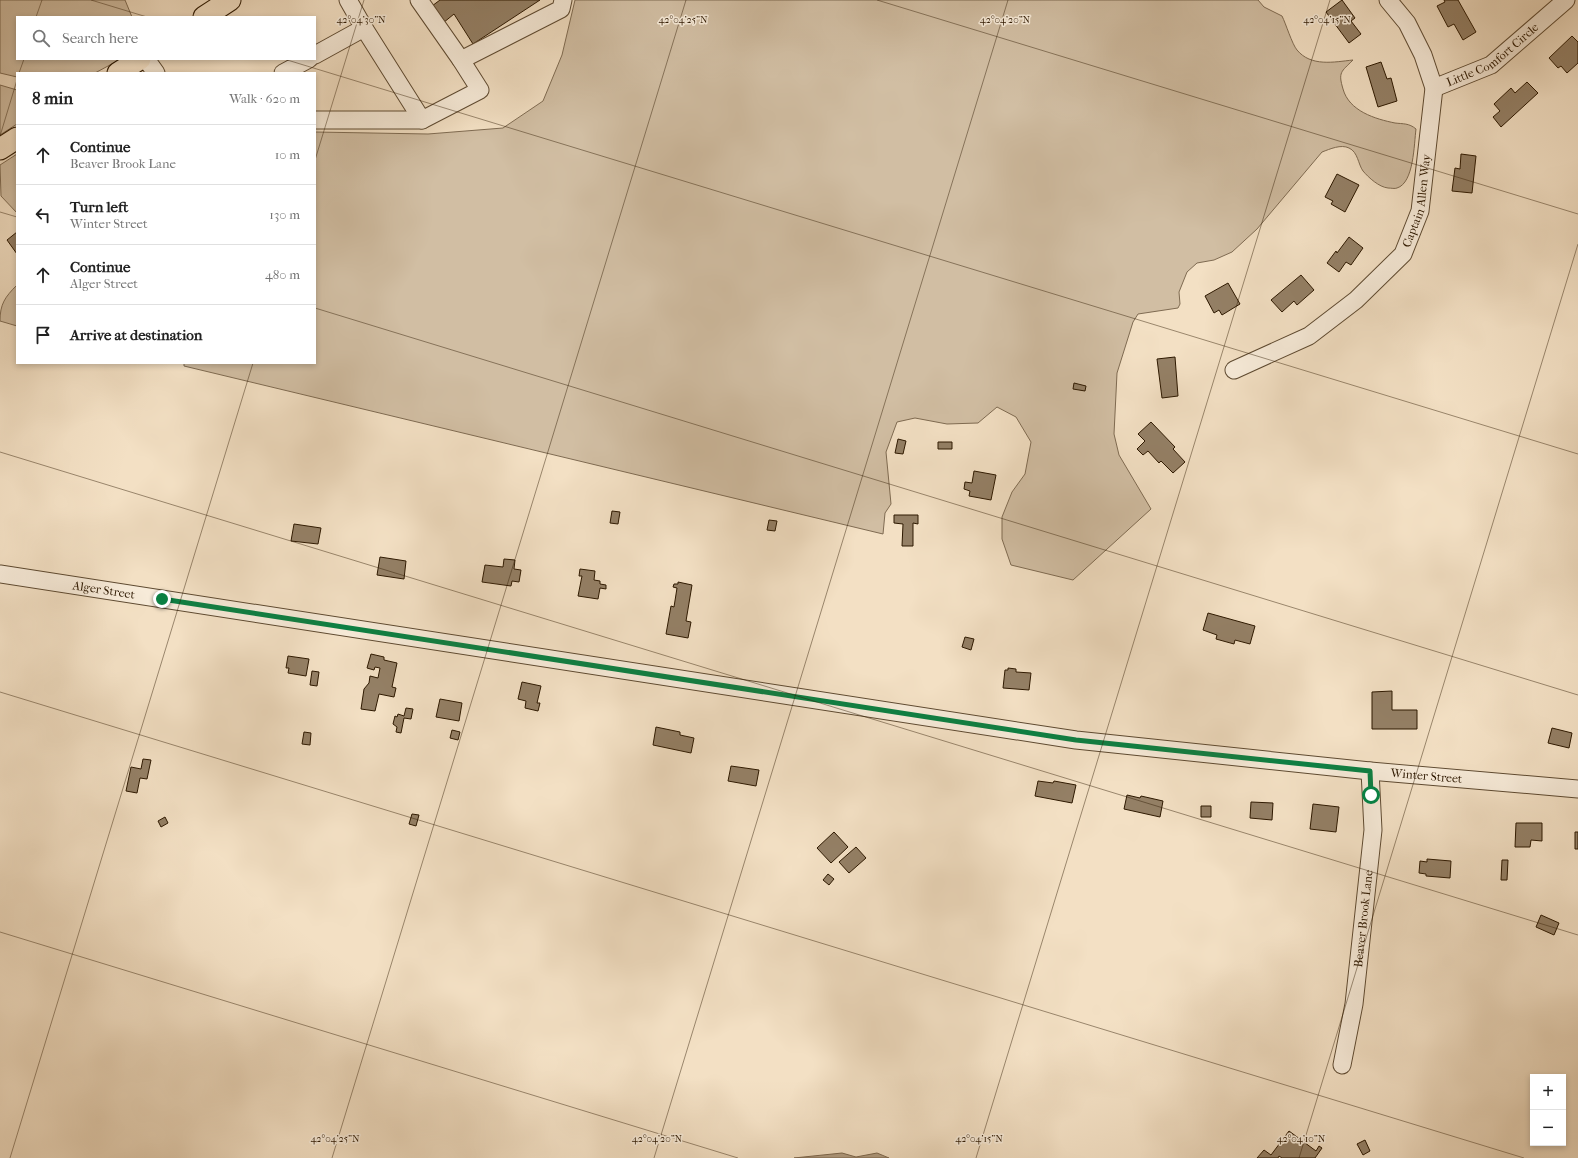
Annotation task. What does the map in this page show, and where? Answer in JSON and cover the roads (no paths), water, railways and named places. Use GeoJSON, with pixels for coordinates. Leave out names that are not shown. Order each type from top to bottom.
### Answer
{"type":"FeatureCollection","features":[{"type":"Feature","properties":{"kind":"main road"},"geometry":{"type":"LineString","coordinates":[[206,16],[230,0]]}},
{"type":"Feature","properties":{"kind":"main road"},"geometry":{"type":"LineString","coordinates":[[120,72],[138,60]]}},
{"type":"Feature","properties":{"kind":"main road"},"geometry":{"type":"LineString","coordinates":[[0,149],[16,139]]}},
{"type":"Feature","properties":{"kind":"street"},"geometry":{"type":"LineString","coordinates":[[348,0],[422,120]]}},
{"type":"Feature","properties":{"kind":"street"},"geometry":{"type":"LineString","coordinates":[[316,120],[422,120],[480,90],[419,0]]}},
{"type":"Feature","properties":{"kind":"street"},"geometry":{"type":"LineString","coordinates":[[461,60],[560,9],[563,0]]}},
{"type":"Feature","properties":{"kind":"street","name":"Captain Allen Way"},"geometry":{"type":"LineString","coordinates":[[1234,370],[1309,336],[1356,300],[1403,254],[1420,211],[1434,88],[1423,55],[1407,23],[1388,0]]}},
{"type":"Feature","properties":{"kind":"street","name":"Little Comfort Circle"},"geometry":{"type":"LineString","coordinates":[[1434,88],[1491,65],[1566,0]]}},
{"type":"Feature","properties":{"kind":"street"},"geometry":{"type":"LineString","coordinates":[[316,54],[364,28]]}},
{"type":"Feature","properties":{"kind":"street"},"geometry":{"type":"LineString","coordinates":[[147,60],[155,72]]}},
{"type":"Feature","properties":{"kind":"street"},"geometry":{"type":"LineString","coordinates":[[286,72],[306,60]]}},
{"type":"Feature","properties":{"kind":"street","name":"Alger Street"},"geometry":{"type":"LineString","coordinates":[[0,574],[1076,740],[1109,743]]}},
{"type":"Feature","properties":{"kind":"street","name":"Winter Street"},"geometry":{"type":"LineString","coordinates":[[1109,743],[1370,771],[1578,789]]}},
{"type":"Feature","properties":{"kind":"street","name":"Beaver Brook Lane"},"geometry":{"type":"LineString","coordinates":[[1342,1065],[1354,1004],[1373,830],[1370,771]]}}]}
